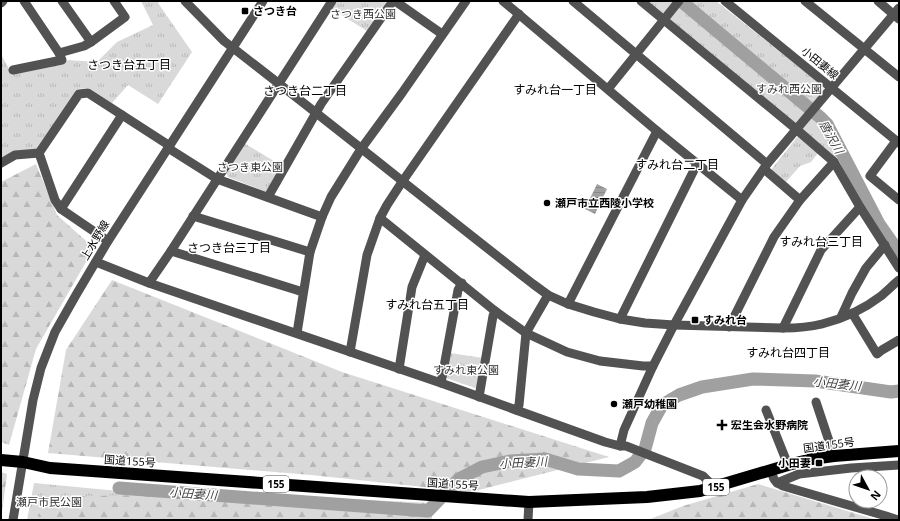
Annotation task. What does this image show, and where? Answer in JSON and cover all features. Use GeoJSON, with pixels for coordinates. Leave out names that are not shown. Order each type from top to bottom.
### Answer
{"type":"FeatureCollection","features":[{"type":"Feature","properties":{"kind":"highway","name":"国道155号"},"geometry":{"type":"LineString","coordinates":[[1,460],[23,462],[50,468],[529,502],[647,497],[700,491],[812,459],[899,451]]}},
{"type":"Feature","properties":{"kind":"street"},"geometry":{"type":"LineString","coordinates":[[12,70],[62,60],[59,53],[24,1]]}},
{"type":"Feature","properties":{"kind":"street"},"geometry":{"type":"LineString","coordinates":[[62,1],[91,42]]}},
{"type":"Feature","properties":{"kind":"street"},"geometry":{"type":"LineString","coordinates":[[59,53],[84,46],[125,17],[114,1]]}},
{"type":"Feature","properties":{"kind":"street"},"geometry":{"type":"LineString","coordinates":[[185,1],[224,41],[316,112],[402,182],[533,284],[548,295],[568,304],[620,319],[645,323],[729,327],[796,328],[822,324],[852,313],[881,296],[899,280]]}},
{"type":"Feature","properties":{"kind":"street"},"geometry":{"type":"LineString","coordinates":[[149,283],[332,1]]}},
{"type":"Feature","properties":{"kind":"street"},"geometry":{"type":"LineString","coordinates":[[268,197],[321,104],[394,1],[442,34]]}},
{"type":"Feature","properties":{"kind":"street"},"geometry":{"type":"LineString","coordinates":[[297,333],[310,252],[322,217],[331,197],[361,149],[466,1]]}},
{"type":"Feature","properties":{"kind":"street"},"geometry":{"type":"LineString","coordinates":[[503,1],[657,131],[742,200]]}},
{"type":"Feature","properties":{"kind":"street"},"geometry":{"type":"LineString","coordinates":[[573,1],[765,166],[800,200]]}},
{"type":"Feature","properties":{"kind":"street"},"geometry":{"type":"LineString","coordinates":[[641,1],[834,162],[860,207],[899,268]]}},
{"type":"Feature","properties":{"kind":"street","name":"小田妻線"},"geometry":{"type":"LineString","coordinates":[[725,1],[898,142]]}},
{"type":"Feature","properties":{"kind":"street"},"geometry":{"type":"LineString","coordinates":[[805,1],[899,77]]}},
{"type":"Feature","properties":{"kind":"street"},"geometry":{"type":"LineString","coordinates":[[623,446],[624,430],[653,366],[742,200],[765,166],[831,87],[897,14],[878,1]]}},
{"type":"Feature","properties":{"kind":"street","name":"上水野線"},"geometry":{"type":"LineString","coordinates":[[13,520],[33,400],[41,368],[55,332],[108,242],[261,2]]}},
{"type":"Feature","properties":{"kind":"street"},"geometry":{"type":"LineString","coordinates":[[608,89],[678,3]]}},
{"type":"Feature","properties":{"kind":"street"},"geometry":{"type":"LineString","coordinates":[[350,352],[366,255],[380,218],[402,182],[519,14]]}},
{"type":"Feature","properties":{"kind":"street"},"geometry":{"type":"LineString","coordinates":[[39,153],[79,94],[88,93],[217,179],[322,217]]}},
{"type":"Feature","properties":{"kind":"street"},"geometry":{"type":"LineString","coordinates":[[61,209],[122,115]]}},
{"type":"Feature","properties":{"kind":"street"},"geometry":{"type":"LineString","coordinates":[[568,304],[657,131]]}},
{"type":"Feature","properties":{"kind":"street"},"geometry":{"type":"LineString","coordinates":[[898,142],[870,176],[899,200]]}},
{"type":"Feature","properties":{"kind":"street"},"geometry":{"type":"LineString","coordinates":[[1,163],[15,155],[39,153]]}},
{"type":"Feature","properties":{"kind":"street"},"geometry":{"type":"LineString","coordinates":[[39,153],[54,200],[61,209],[108,242]]}},
{"type":"Feature","properties":{"kind":"street"},"geometry":{"type":"LineString","coordinates":[[729,327],[774,237],[800,200],[834,162]]}},
{"type":"Feature","properties":{"kind":"street"},"geometry":{"type":"LineString","coordinates":[[620,319],[697,164]]}},
{"type":"Feature","properties":{"kind":"street"},"geometry":{"type":"LineString","coordinates":[[782,328],[821,250],[860,207]]}},
{"type":"Feature","properties":{"kind":"street"},"geometry":{"type":"LineString","coordinates":[[193,216],[310,252]]}},
{"type":"Feature","properties":{"kind":"street"},"geometry":{"type":"LineString","coordinates":[[380,218],[495,311],[526,332],[567,352],[600,361],[653,366]]}},
{"type":"Feature","properties":{"kind":"street"},"geometry":{"type":"LineString","coordinates":[[841,318],[852,293],[866,268],[885,245]]}},
{"type":"Feature","properties":{"kind":"street"},"geometry":{"type":"LineString","coordinates":[[171,251],[303,292]]}},
{"type":"Feature","properties":{"kind":"street"},"geometry":{"type":"LineString","coordinates":[[399,369],[412,287],[425,255]]}},
{"type":"Feature","properties":{"kind":"street"},"geometry":{"type":"LineString","coordinates":[[96,262],[149,283],[441,383],[605,442],[648,454],[703,476],[714,487]]}},
{"type":"Feature","properties":{"kind":"street"},"geometry":{"type":"LineString","coordinates":[[441,383],[458,290],[462,284]]}},
{"type":"Feature","properties":{"kind":"street"},"geometry":{"type":"LineString","coordinates":[[516,410],[519,405],[526,332],[548,295]]}},
{"type":"Feature","properties":{"kind":"street"},"geometry":{"type":"LineString","coordinates":[[479,397],[495,311]]}},
{"type":"Feature","properties":{"kind":"street"},"geometry":{"type":"LineString","coordinates":[[852,313],[877,354],[899,340]]}},
{"type":"Feature","properties":{"kind":"street"},"geometry":{"type":"LineString","coordinates":[[816,402],[834,456]]}},
{"type":"Feature","properties":{"kind":"street"},"geometry":{"type":"LineString","coordinates":[[766,410],[788,465]]}},
{"type":"Feature","properties":{"kind":"street"},"geometry":{"type":"LineString","coordinates":[[777,483],[799,474],[851,468],[899,465]]}},
{"type":"Feature","properties":{"kind":"street"},"geometry":{"type":"LineString","coordinates":[[772,470],[772,476],[777,483],[783,486],[898,520]]}},
{"type":"Feature","properties":{"kind":"street"},"geometry":{"type":"LineString","coordinates":[[528,520],[529,502]]}},
{"type":"Feature","properties":{"kind":"street"},"geometry":{"type":"LineString","coordinates":[[886,516],[899,512]]}},
{"type":"Feature","properties":{"kind":"green space"},"geometry":{"type":"Polygon","coordinates":[[[141,1],[160,1],[158,3],[192,52],[158,104],[128,85],[112,103],[89,88],[78,89],[39,147],[34,150],[14,151],[1,158],[1,54],[11,73],[64,63],[68,60],[97,62],[117,42],[153,25],[141,1]]]}},
{"type":"Feature","properties":{"kind":"green space","name":"さつき西公園"},"geometry":{"type":"Polygon","coordinates":[[[337,1],[385,1],[386,4],[367,31],[332,9],[337,1]]]}},
{"type":"Feature","properties":{"kind":"green space","name":"すみれ西公園"},"geometry":{"type":"Polygon","coordinates":[[[647,1],[716,1],[823,86],[824,92],[809,110],[824,123],[842,157],[837,161],[822,148],[811,162],[800,166],[785,183],[770,171],[802,131],[647,1]]]}},
{"type":"Feature","properties":{"kind":"green space","name":"さつき東公園"},"geometry":{"type":"Polygon","coordinates":[[[244,143],[282,166],[267,192],[228,177],[226,171],[244,143]]]}},
{"type":"Feature","properties":{"kind":"green space"},"geometry":{"type":"Polygon","coordinates":[[[36,164],[57,215],[94,248],[36,349],[9,445],[1,442],[1,182],[36,164]]]}},
{"type":"Feature","properties":{"kind":"green space"},"geometry":{"type":"Polygon","coordinates":[[[112,280],[342,372],[609,457],[471,492],[311,475],[48,453],[66,350],[112,280]]]}},
{"type":"Feature","properties":{"kind":"green space","name":"すみれ東公園"},"geometry":{"type":"Polygon","coordinates":[[[450,353],[483,358],[477,387],[475,388],[446,378],[450,353]]]}},
{"type":"Feature","properties":{"kind":"green space"},"geometry":{"type":"Polygon","coordinates":[[[1,472],[7,474],[1,520],[1,472]]]}},
{"type":"Feature","properties":{"kind":"green space","name":"瀬戸市民公園"},"geometry":{"type":"Polygon","coordinates":[[[34,483],[330,511],[330,520],[27,520],[34,483]]]}},
{"type":"Feature","properties":{"kind":"green space"},"geometry":{"type":"Polygon","coordinates":[[[758,484],[877,520],[648,520],[683,506],[758,484]]]}},
{"type":"Feature","properties":{"kind":"green space","name":"瀬戸市民公園"},"geometry":{"type":"Polygon","coordinates":[[[223,493],[431,503],[432,520],[37,520],[40,510],[48,497],[223,493]]]}},
{"type":"Feature","properties":{"kind":"shaded area"},"geometry":{"type":"Polygon","coordinates":[[[597,184],[607,189],[595,214],[585,209],[597,184]]]}},
{"type":"Feature","properties":{"kind":"waterway","name":"唐沢川"},"geometry":{"type":"LineString","coordinates":[[681,1],[827,124],[879,224],[899,251]]}},
{"type":"Feature","properties":{"kind":"waterway","name":"小田妻川"},"geometry":{"type":"LineString","coordinates":[[119,488],[428,511],[459,479],[482,467],[510,461],[545,459],[578,469],[619,471],[635,462],[645,449],[652,423],[662,405],[679,395],[702,387],[753,379],[815,381],[891,392],[899,391]]}},
{"type":"Feature","properties":{"kind":"place","name":"さつき台"},"geometry":{"type":"Point","coordinates":[245,11]}},
{"type":"Feature","properties":{"kind":"place","name":"瀬戸市立西陵小学校"},"geometry":{"type":"Point","coordinates":[547,203]}},
{"type":"Feature","properties":{"kind":"place","name":"すみれ台"},"geometry":{"type":"Point","coordinates":[695,320]}},
{"type":"Feature","properties":{"kind":"place","name":"瀬戸幼稚園"},"geometry":{"type":"Point","coordinates":[614,404]}},
{"type":"Feature","properties":{"kind":"place","name":"宏生会水野病院"},"geometry":{"type":"Point","coordinates":[722,425]}},
{"type":"Feature","properties":{"kind":"place","name":"小田妻"},"geometry":{"type":"Point","coordinates":[819,463]}},
{"type":"Feature","properties":{"kind":"district","name":"さつき台五丁目"},"geometry":{"type":"Point","coordinates":[129,65]}},
{"type":"Feature","properties":{"kind":"district","name":"すみれ台一丁目"},"geometry":{"type":"Point","coordinates":[555,90]}},
{"type":"Feature","properties":{"kind":"district","name":"さつき台二丁目"},"geometry":{"type":"Point","coordinates":[305,91]}},
{"type":"Feature","properties":{"kind":"district","name":"すみれ台二丁目"},"geometry":{"type":"Point","coordinates":[677,165]}},
{"type":"Feature","properties":{"kind":"district","name":"すみれ台三丁目"},"geometry":{"type":"Point","coordinates":[821,242]}},
{"type":"Feature","properties":{"kind":"district","name":"さつき台三丁目"},"geometry":{"type":"Point","coordinates":[229,248]}},
{"type":"Feature","properties":{"kind":"district","name":"すみれ台五丁目"},"geometry":{"type":"Point","coordinates":[427,305]}},
{"type":"Feature","properties":{"kind":"district","name":"すみれ台四丁目"},"geometry":{"type":"Point","coordinates":[788,353]}}]}
